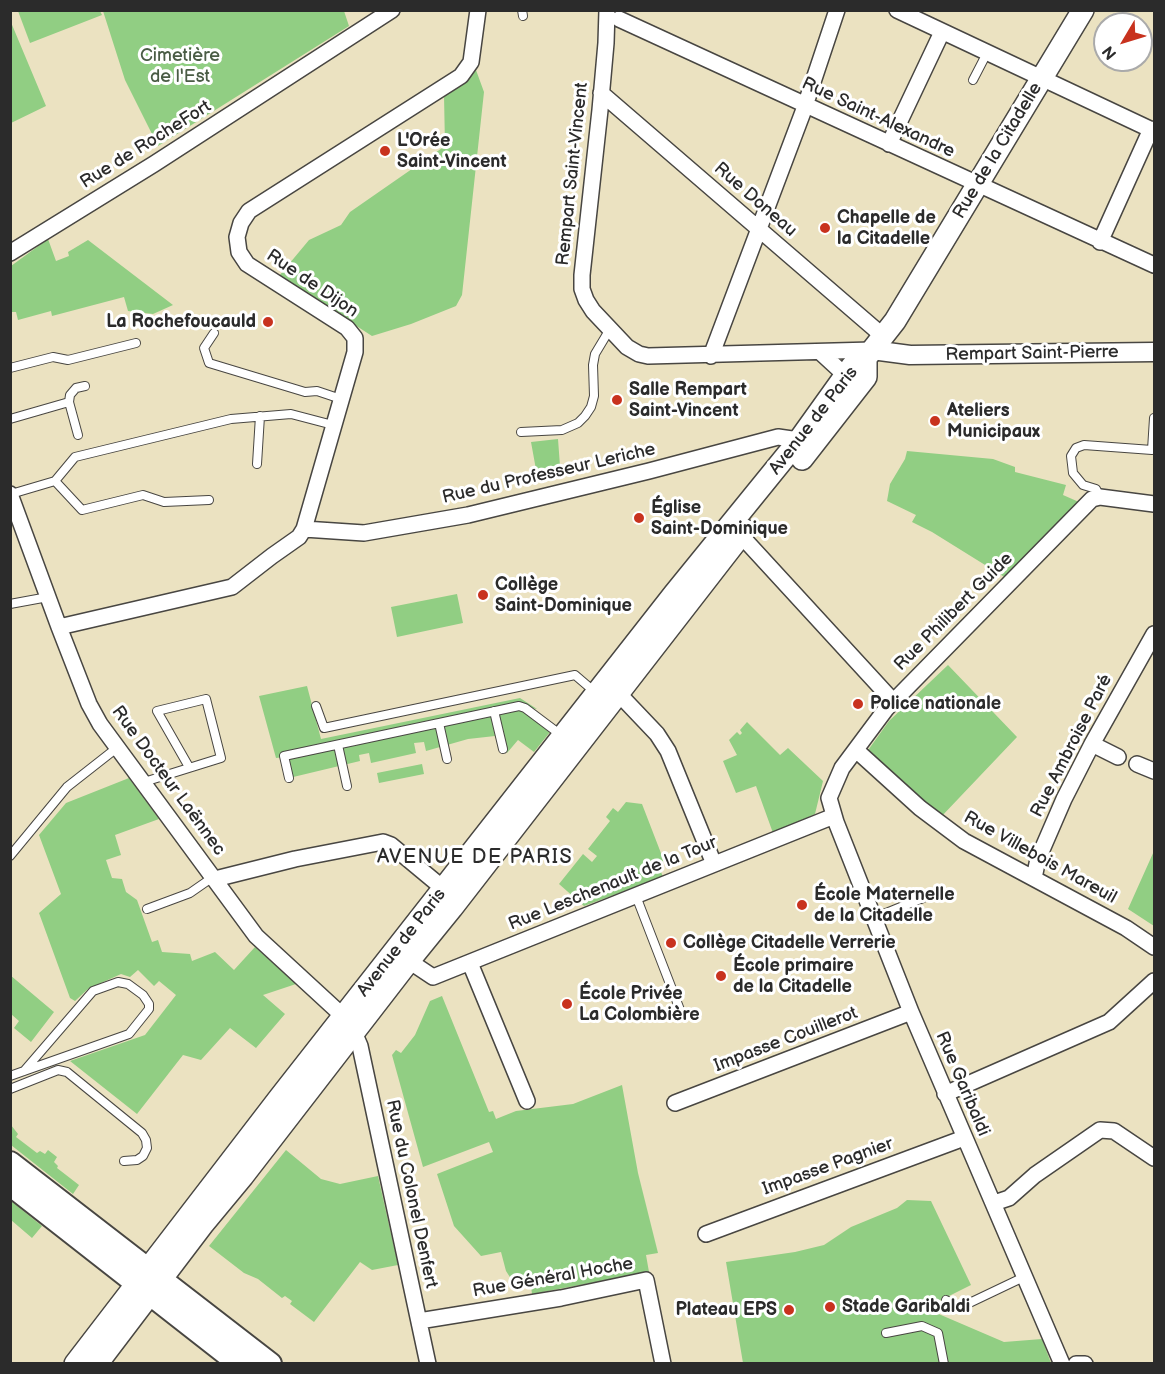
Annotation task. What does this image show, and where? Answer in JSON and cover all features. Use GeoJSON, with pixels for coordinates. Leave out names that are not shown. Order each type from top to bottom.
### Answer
{"type":"FeatureCollection","features":[{"type":"Feature","properties":{"kind":"main road","name":"Rue de la Citadelle"},"geometry":{"type":"LineString","coordinates":[[878,342],[978,185],[1083,10]]}},
{"type":"Feature","properties":{"kind":"main road","name":"Avenue de Paris"},"geometry":{"type":"LineString","coordinates":[[736,530],[845,375],[878,342]]}},
{"type":"Feature","properties":{"kind":"main road","name":"Avenue de Paris"},"geometry":{"type":"LineString","coordinates":[[97,1364],[149,1281],[349,1025],[409,961],[494,855],[608,693],[736,530],[862,383],[878,342]]}},
{"type":"Feature","properties":{"kind":"main road","name":"Avenue de Paris"},"geometry":{"type":"LineString","coordinates":[[75,1364],[149,1281],[314,1085],[374,978],[564,737],[608,693]]}},
{"type":"Feature","properties":{"kind":"main road"},"geometry":{"type":"LineString","coordinates":[[10,1163],[149,1281],[240,1364]]}},
{"type":"Feature","properties":{"kind":"main road"},"geometry":{"type":"LineString","coordinates":[[10,1184],[270,1364]]}},
{"type":"Feature","properties":{"kind":"street","name":"Rue de RocheFort"},"geometry":{"type":"LineString","coordinates":[[10,253],[154,164],[392,10]]}},
{"type":"Feature","properties":{"kind":"street","name":"Rue de Dijon"},"geometry":{"type":"LineString","coordinates":[[304,529],[355,352],[355,338],[347,328],[247,264],[239,252],[237,237],[241,223],[249,211],[461,76],[471,62],[478,10]]}},
{"type":"Feature","properties":{"kind":"street"},"geometry":{"type":"LineString","coordinates":[[711,356],[806,105],[837,10]]}},
{"type":"Feature","properties":{"kind":"street"},"geometry":{"type":"LineString","coordinates":[[897,10],[1153,130],[1100,242]]}},
{"type":"Feature","properties":{"kind":"street","name":"Rempart Saint-Vincent"},"geometry":{"type":"LineString","coordinates":[[614,17],[601,93],[582,275],[582,289],[586,300],[627,347],[648,356],[820,352],[878,342]]}},
{"type":"Feature","properties":{"kind":"street","name":"Rue Saint-Alexandre"},"geometry":{"type":"LineString","coordinates":[[614,17],[1100,242],[1155,265]]}},
{"type":"Feature","properties":{"kind":"street"},"geometry":{"type":"LineString","coordinates":[[889,144],[942,32]]}},
{"type":"Feature","properties":{"kind":"street","name":"Rue Doneau"},"geometry":{"type":"LineString","coordinates":[[601,93],[758,228],[878,342]]}},
{"type":"Feature","properties":{"kind":"street"},"geometry":{"type":"LineString","coordinates":[[878,342],[891,336],[902,352],[910,356]]}},
{"type":"Feature","properties":{"kind":"street","name":"Rempart Saint-Pierre"},"geometry":{"type":"LineString","coordinates":[[878,342],[910,356],[1155,352]]}},
{"type":"Feature","properties":{"kind":"street"},"geometry":{"type":"LineString","coordinates":[[820,352],[845,375]]}},
{"type":"Feature","properties":{"kind":"street","name":"Rue du Professeur Leriche"},"geometry":{"type":"LineString","coordinates":[[304,529],[364,533],[457,517],[778,437],[799,440]]}},
{"type":"Feature","properties":{"kind":"street","name":"Rue Docteur Laënnec"},"geometry":{"type":"LineString","coordinates":[[11,494],[59,627],[89,704],[100,724],[256,936],[349,1025]]}},
{"type":"Feature","properties":{"kind":"street"},"geometry":{"type":"LineString","coordinates":[[1100,497],[1155,504]]}},
{"type":"Feature","properties":{"kind":"street","name":"Rue Philibert Guide"},"geometry":{"type":"LineString","coordinates":[[834,816],[830,798],[838,775],[893,701],[1083,507],[1092,499],[1100,497]]}},
{"type":"Feature","properties":{"kind":"street"},"geometry":{"type":"LineString","coordinates":[[59,627],[232,587],[299,537],[304,529]]}},
{"type":"Feature","properties":{"kind":"street"},"geometry":{"type":"LineString","coordinates":[[736,530],[893,701]]}},
{"type":"Feature","properties":{"kind":"street","name":"Rue Ambroise Paré"},"geometry":{"type":"LineString","coordinates":[[1034,878],[1038,858],[1092,744],[1155,634]]}},
{"type":"Feature","properties":{"kind":"street"},"geometry":{"type":"LineString","coordinates":[[608,693],[657,735],[668,751],[714,864]]}},
{"type":"Feature","properties":{"kind":"street"},"geometry":{"type":"LineString","coordinates":[[1092,744],[1118,757]]}},
{"type":"Feature","properties":{"kind":"street","name":"Rue Villebois Mareuil"},"geometry":{"type":"LineString","coordinates":[[856,750],[920,808],[964,841],[1126,928],[1155,947]]}},
{"type":"Feature","properties":{"kind":"street"},"geometry":{"type":"LineString","coordinates":[[1137,764],[1155,771]]}},
{"type":"Feature","properties":{"kind":"street","name":"Rue Leschenault de la Tour"},"geometry":{"type":"LineString","coordinates":[[409,961],[433,977],[834,816]]}},
{"type":"Feature","properties":{"kind":"street","name":"Rue Garibaldi"},"geometry":{"type":"LineString","coordinates":[[834,816],[945,1094],[1026,1276],[1062,1364]]}},
{"type":"Feature","properties":{"kind":"street"},"geometry":{"type":"LineString","coordinates":[[214,878],[382,842],[391,845],[439,896]]}},
{"type":"Feature","properties":{"kind":"street"},"geometry":{"type":"LineString","coordinates":[[409,961],[407,951],[439,896],[458,888],[494,855]]}},
{"type":"Feature","properties":{"kind":"street"},"geometry":{"type":"LineString","coordinates":[[470,963],[527,1101]]}},
{"type":"Feature","properties":{"kind":"street"},"geometry":{"type":"LineString","coordinates":[[945,1094],[1108,1022],[1155,981]]}},
{"type":"Feature","properties":{"kind":"street","name":"Impasse Couillerot"},"geometry":{"type":"LineString","coordinates":[[675,1103],[911,1012]]}},
{"type":"Feature","properties":{"kind":"street","name":"Rue du Colonel Denfert"},"geometry":{"type":"LineString","coordinates":[[349,1025],[360,1046],[428,1364]]}},
{"type":"Feature","properties":{"kind":"street"},"geometry":{"type":"LineString","coordinates":[[994,1203],[1009,1197],[1035,1175],[1100,1130],[1114,1131],[1155,1158]]}},
{"type":"Feature","properties":{"kind":"street","name":"Impasse Pagnier"},"geometry":{"type":"LineString","coordinates":[[706,1233],[964,1138]]}},
{"type":"Feature","properties":{"kind":"street","name":"Rue Général Hoche"},"geometry":{"type":"LineString","coordinates":[[419,1321],[561,1298],[646,1280],[663,1364]]}},
{"type":"Feature","properties":{"kind":"street"},"geometry":{"type":"LineString","coordinates":[[1076,1364],[1084,1364]]}},
{"type":"Feature","properties":{"kind":"lane"},"geometry":{"type":"LineString","coordinates":[[973,80],[987,52]]}},
{"type":"Feature","properties":{"kind":"lane"},"geometry":{"type":"LineString","coordinates":[[521,432],[562,430],[578,423],[585,416],[594,396],[595,354],[610,329]]}},
{"type":"Feature","properties":{"kind":"lane"},"geometry":{"type":"LineString","coordinates":[[214,333],[204,348],[209,363],[304,392],[317,391],[341,399]]}},
{"type":"Feature","properties":{"kind":"lane"},"geometry":{"type":"LineString","coordinates":[[10,368],[53,357],[68,360],[136,343]]}},
{"type":"Feature","properties":{"kind":"lane"},"geometry":{"type":"LineString","coordinates":[[78,435],[69,402],[76,388],[85,386]]}},
{"type":"Feature","properties":{"kind":"lane"},"geometry":{"type":"LineString","coordinates":[[10,419],[69,402]]}},
{"type":"Feature","properties":{"kind":"lane"},"geometry":{"type":"LineString","coordinates":[[11,494],[55,481],[75,457],[231,419],[291,414],[333,425]]}},
{"type":"Feature","properties":{"kind":"lane"},"geometry":{"type":"LineString","coordinates":[[257,464],[260,416]]}},
{"type":"Feature","properties":{"kind":"lane"},"geometry":{"type":"LineString","coordinates":[[1100,497],[1096,489],[1083,485],[1072,473],[1071,456],[1076,448],[1084,445],[1152,450],[1155,418]]}},
{"type":"Feature","properties":{"kind":"lane"},"geometry":{"type":"LineString","coordinates":[[55,481],[82,510],[143,495],[164,501],[209,500]]}},
{"type":"Feature","properties":{"kind":"lane"},"geometry":{"type":"LineString","coordinates":[[10,604],[48,597]]}},
{"type":"Feature","properties":{"kind":"lane"},"geometry":{"type":"LineString","coordinates":[[316,706],[324,728],[575,675],[608,693]]}},
{"type":"Feature","properties":{"kind":"lane"},"geometry":{"type":"LineString","coordinates":[[144,782],[221,758],[206,699],[157,711],[189,767]]}},
{"type":"Feature","properties":{"kind":"lane"},"geometry":{"type":"LineString","coordinates":[[289,778],[284,756],[519,706],[564,737]]}},
{"type":"Feature","properties":{"kind":"lane"},"geometry":{"type":"LineString","coordinates":[[494,711],[503,749]]}},
{"type":"Feature","properties":{"kind":"lane"},"geometry":{"type":"LineString","coordinates":[[439,723],[447,759]]}},
{"type":"Feature","properties":{"kind":"lane"},"geometry":{"type":"LineString","coordinates":[[338,745],[347,786]]}},
{"type":"Feature","properties":{"kind":"lane"},"geometry":{"type":"LineString","coordinates":[[10,856],[67,786],[118,747]]}},
{"type":"Feature","properties":{"kind":"lane"},"geometry":{"type":"LineString","coordinates":[[147,909],[190,893],[214,878]]}},
{"type":"Feature","properties":{"kind":"lane"},"geometry":{"type":"LineString","coordinates":[[636,896],[682,1015]]}},
{"type":"Feature","properties":{"kind":"lane"},"geometry":{"type":"LineString","coordinates":[[874,918],[923,898]]}},
{"type":"Feature","properties":{"kind":"lane"},"geometry":{"type":"LineString","coordinates":[[10,1076],[129,1034],[149,1009],[150,1004],[143,995],[128,984],[118,982],[93,991],[24,1071]]}},
{"type":"Feature","properties":{"kind":"lane"},"geometry":{"type":"LineString","coordinates":[[10,1089],[58,1070],[67,1072],[142,1133],[147,1148],[143,1156],[137,1160],[124,1161]]}},
{"type":"Feature","properties":{"kind":"lane"},"geometry":{"type":"LineString","coordinates":[[946,1300],[961,1307],[1026,1276]]}},
{"type":"Feature","properties":{"kind":"lane"},"geometry":{"type":"LineString","coordinates":[[886,1333],[922,1326],[938,1333],[944,1364]]}},
{"type":"Feature","properties":{"kind":"green space"},"geometry":{"type":"Polygon","coordinates":[[[18,11],[100,11],[102,15],[30,43],[18,11]]]}},
{"type":"Feature","properties":{"kind":"green space","name":"Cimetière de l'Est"},"geometry":{"type":"Polygon","coordinates":[[[103,11],[344,11],[349,26],[158,146],[125,80],[103,11]]]}},
{"type":"Feature","properties":{"kind":"green space"},"geometry":{"type":"Polygon","coordinates":[[[10,20],[46,106],[11,123],[10,123],[10,20]]]}},
{"type":"Feature","properties":{"kind":"green space"},"geometry":{"type":"Polygon","coordinates":[[[476,70],[484,92],[462,295],[456,306],[411,324],[372,336],[279,276],[309,240],[341,225],[350,212],[445,146],[444,95],[468,79],[476,70]]]}},
{"type":"Feature","properties":{"kind":"green space"},"geometry":{"type":"Polygon","coordinates":[[[48,239],[56,261],[69,256],[68,252],[88,240],[173,305],[153,314],[128,311],[124,297],[52,316],[51,311],[18,320],[16,312],[11,312],[11,266],[48,239]]]}},
{"type":"Feature","properties":{"kind":"green space"},"geometry":{"type":"Polygon","coordinates":[[[558,439],[560,466],[537,475],[531,442],[558,439]]]}},
{"type":"Feature","properties":{"kind":"green space"},"geometry":{"type":"Polygon","coordinates":[[[907,451],[993,459],[1015,467],[1015,472],[1066,485],[1063,495],[1079,502],[1006,578],[912,522],[916,515],[887,501],[890,484],[905,459],[907,451]]]}},
{"type":"Feature","properties":{"kind":"green space"},"geometry":{"type":"Polygon","coordinates":[[[457,594],[463,623],[397,637],[391,607],[457,594]]]}},
{"type":"Feature","properties":{"kind":"green space"},"geometry":{"type":"Polygon","coordinates":[[[948,665],[1017,737],[940,818],[866,753],[889,721],[948,665]]]}},
{"type":"Feature","properties":{"kind":"green space"},"geometry":{"type":"Polygon","coordinates":[[[307,686],[321,739],[520,698],[537,709],[519,706],[490,712],[495,736],[468,739],[426,751],[424,742],[414,743],[416,753],[371,763],[369,753],[359,755],[360,761],[289,778],[284,757],[276,758],[259,696],[307,686]]]}},
{"type":"Feature","properties":{"kind":"green space"},"geometry":{"type":"Polygon","coordinates":[[[521,710],[550,732],[534,752],[518,740],[507,753],[499,715],[521,710]]]}},
{"type":"Feature","properties":{"kind":"green space"},"geometry":{"type":"Polygon","coordinates":[[[747,722],[780,755],[788,748],[823,781],[815,814],[773,833],[756,786],[736,793],[723,761],[737,755],[729,740],[737,732],[740,735],[742,733],[740,730],[747,722]]]}},
{"type":"Feature","properties":{"kind":"green space"},"geometry":{"type":"Polygon","coordinates":[[[422,764],[424,774],[379,783],[377,773],[422,764]]]}},
{"type":"Feature","properties":{"kind":"green space"},"geometry":{"type":"Polygon","coordinates":[[[129,778],[159,819],[115,835],[121,855],[106,860],[112,878],[122,879],[126,892],[137,900],[152,942],[158,940],[162,952],[190,954],[192,961],[215,952],[234,970],[255,947],[296,984],[263,995],[285,1014],[256,1048],[230,1028],[201,1060],[183,1055],[137,1114],[70,1061],[145,1035],[176,995],[159,981],[154,986],[138,970],[130,977],[121,974],[88,989],[75,1001],[70,998],[39,913],[61,894],[39,835],[66,803],[129,778]]]}},
{"type":"Feature","properties":{"kind":"green space"},"geometry":{"type":"Polygon","coordinates":[[[626,802],[642,804],[664,861],[658,864],[663,877],[584,906],[559,884],[583,854],[592,862],[597,856],[588,849],[610,821],[606,817],[613,808],[618,812],[626,802]]]}},
{"type":"Feature","properties":{"kind":"green space"},"geometry":{"type":"Polygon","coordinates":[[[1154,851],[1154,926],[1128,909],[1154,851]]]}},
{"type":"Feature","properties":{"kind":"green space"},"geometry":{"type":"Polygon","coordinates":[[[10,975],[54,1012],[31,1042],[14,1028],[19,1021],[11,1014],[10,975]]]}},
{"type":"Feature","properties":{"kind":"green space"},"geometry":{"type":"Polygon","coordinates":[[[442,996],[489,1112],[493,1111],[496,1119],[516,1111],[573,1104],[622,1085],[638,1173],[658,1253],[646,1255],[649,1272],[532,1294],[531,1286],[517,1288],[506,1271],[501,1252],[481,1256],[454,1226],[437,1174],[493,1152],[489,1142],[423,1167],[392,1055],[396,1050],[401,1053],[415,1035],[430,1001],[442,996]]]}},
{"type":"Feature","properties":{"kind":"green space"},"geometry":{"type":"Polygon","coordinates":[[[11,1125],[18,1134],[16,1137],[37,1153],[40,1151],[45,1154],[48,1150],[57,1157],[54,1162],[57,1168],[79,1185],[73,1194],[11,1145],[11,1125]]]}},
{"type":"Feature","properties":{"kind":"green space"},"geometry":{"type":"Polygon","coordinates":[[[286,1150],[321,1179],[340,1184],[378,1176],[398,1265],[372,1270],[360,1262],[314,1322],[290,1304],[292,1301],[285,1296],[282,1298],[258,1279],[244,1273],[209,1246],[286,1150]]]}},
{"type":"Feature","properties":{"kind":"green space","name":"Stade Garibaldi"},"geometry":{"type":"Polygon","coordinates":[[[907,1200],[931,1201],[971,1285],[937,1302],[934,1312],[1004,1342],[1042,1339],[1051,1363],[743,1363],[726,1262],[795,1252],[824,1245],[851,1227],[897,1208],[907,1200]]]}},
{"type":"Feature","properties":{"kind":"green space"},"geometry":{"type":"Polygon","coordinates":[[[11,1201],[42,1226],[32,1238],[11,1220],[11,1201]]]}},
{"type":"Feature","properties":{"kind":"place","name":"L'Orée Saint-Vincent"},"geometry":{"type":"Point","coordinates":[385,151]}},
{"type":"Feature","properties":{"kind":"place","name":"Chapelle de la Citadelle"},"geometry":{"type":"Point","coordinates":[825,228]}},
{"type":"Feature","properties":{"kind":"place","name":"La Rochefoucauld"},"geometry":{"type":"Point","coordinates":[268,322]}},
{"type":"Feature","properties":{"kind":"place","name":"Salle Rempart Saint-Vincent"},"geometry":{"type":"Point","coordinates":[617,400]}},
{"type":"Feature","properties":{"kind":"place","name":"Ateliers Municipaux"},"geometry":{"type":"Point","coordinates":[935,421]}},
{"type":"Feature","properties":{"kind":"place","name":"Église Saint-Dominique"},"geometry":{"type":"Point","coordinates":[639,518]}},
{"type":"Feature","properties":{"kind":"place","name":"Collège Saint-Dominique"},"geometry":{"type":"Point","coordinates":[483,595]}},
{"type":"Feature","properties":{"kind":"place","name":"Police nationale"},"geometry":{"type":"Point","coordinates":[858,704]}},
{"type":"Feature","properties":{"kind":"place","name":"École Maternelle de la Citadelle"},"geometry":{"type":"Point","coordinates":[802,905]}},
{"type":"Feature","properties":{"kind":"place","name":"Collège Citadelle Verrerie"},"geometry":{"type":"Point","coordinates":[671,943]}},
{"type":"Feature","properties":{"kind":"place","name":"École primaire de la Citadelle"},"geometry":{"type":"Point","coordinates":[721,976]}},
{"type":"Feature","properties":{"kind":"place","name":"École Privée La Colombière"},"geometry":{"type":"Point","coordinates":[567,1004]}},
{"type":"Feature","properties":{"kind":"place","name":"Stade Garibaldi"},"geometry":{"type":"Point","coordinates":[830,1307]}},
{"type":"Feature","properties":{"kind":"place","name":"Plateau EPS"},"geometry":{"type":"Point","coordinates":[789,1310]}},
{"type":"Feature","properties":{"kind":"district","name":"AVENUE DE PARIS"},"geometry":{"type":"Point","coordinates":[475,858]}}]}
